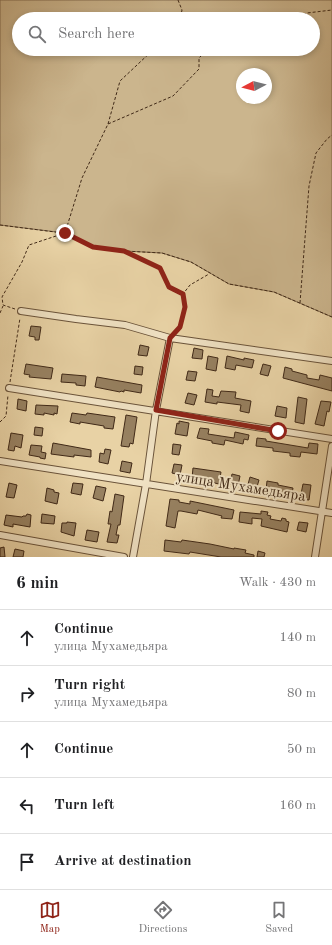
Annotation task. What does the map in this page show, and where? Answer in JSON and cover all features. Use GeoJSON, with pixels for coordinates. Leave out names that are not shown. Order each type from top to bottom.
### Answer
{"type":"FeatureCollection","features":[{"type":"Feature","properties":{"kind":"street"},"geometry":{"type":"LineString","coordinates":[[21,310],[125,325],[170,338],[332,361]]}},
{"type":"Feature","properties":{"kind":"street"},"geometry":{"type":"LineString","coordinates":[[133,557],[146,484],[156,410],[170,338]]}},
{"type":"Feature","properties":{"kind":"street"},"geometry":{"type":"LineString","coordinates":[[9,388],[332,439]]}},
{"type":"Feature","properties":{"kind":"street"},"geometry":{"type":"LineString","coordinates":[[316,557],[332,446]]}},
{"type":"Feature","properties":{"kind":"street","name":"улица Мухамедьяра"},"geometry":{"type":"LineString","coordinates":[[0,461],[332,512]]}},
{"type":"Feature","properties":{"kind":"street"},"geometry":{"type":"LineString","coordinates":[[0,535],[124,557]]}},
{"type":"Feature","properties":{"kind":"path"},"geometry":{"type":"LineString","coordinates":[[178,0],[182,12]]}},
{"type":"Feature","properties":{"kind":"path"},"geometry":{"type":"LineString","coordinates":[[315,12],[332,10]]}},
{"type":"Feature","properties":{"kind":"path"},"geometry":{"type":"LineString","coordinates":[[65,233],[82,178],[108,124],[120,81],[147,56]]}},
{"type":"Feature","properties":{"kind":"path"},"geometry":{"type":"LineString","coordinates":[[108,124],[173,96],[199,69],[199,58],[201,56]]}},
{"type":"Feature","properties":{"kind":"path"},"geometry":{"type":"LineString","coordinates":[[300,304],[309,186],[316,154],[327,139],[332,135]]}},
{"type":"Feature","properties":{"kind":"path"},"geometry":{"type":"LineString","coordinates":[[0,225],[65,233],[93,247],[124,251],[162,253],[191,262],[229,284],[274,292],[332,317]]}},
{"type":"Feature","properties":{"kind":"path"},"geometry":{"type":"LineString","coordinates":[[124,251],[160,268],[169,287],[183,294]]}},
{"type":"Feature","properties":{"kind":"path"},"geometry":{"type":"LineString","coordinates":[[170,338],[180,327],[185,307],[183,294],[190,285],[210,273]]}},
{"type":"Feature","properties":{"kind":"path"},"geometry":{"type":"LineString","coordinates":[[0,313],[3,305]]}},
{"type":"Feature","properties":{"kind":"shaded area"},"geometry":{"type":"Polygon","coordinates":[[[0,0],[332,0],[332,317],[274,292],[229,284],[191,262],[162,253],[125,251],[93,247],[65,233],[0,225],[0,0]]]}},
{"type":"Feature","properties":{"kind":"building"},"geometry":{"type":"Polygon","coordinates":[[[31,326],[41,327],[39,340],[35,340],[35,337],[29,336],[31,326]]]}},
{"type":"Feature","properties":{"kind":"building"},"geometry":{"type":"Polygon","coordinates":[[[140,345],[149,347],[147,356],[138,355],[140,345]]]}},
{"type":"Feature","properties":{"kind":"building"},"geometry":{"type":"Polygon","coordinates":[[[194,348],[203,350],[202,359],[192,358],[194,348]]]}},
{"type":"Feature","properties":{"kind":"building"},"geometry":{"type":"Polygon","coordinates":[[[208,356],[218,358],[216,371],[206,369],[208,356]]]}},
{"type":"Feature","properties":{"kind":"building"},"geometry":{"type":"Polygon","coordinates":[[[227,356],[244,360],[244,358],[254,360],[252,368],[236,365],[235,370],[225,368],[227,356]]]}},
{"type":"Feature","properties":{"kind":"building"},"geometry":{"type":"Polygon","coordinates":[[[26,364],[53,368],[51,379],[29,377],[30,375],[24,374],[26,364]]]}},
{"type":"Feature","properties":{"kind":"building"},"geometry":{"type":"Polygon","coordinates":[[[263,364],[271,366],[268,376],[260,374],[263,364]]]}},
{"type":"Feature","properties":{"kind":"building"},"geometry":{"type":"Polygon","coordinates":[[[135,366],[143,367],[142,375],[134,374],[135,366]]]}},
{"type":"Feature","properties":{"kind":"building"},"geometry":{"type":"Polygon","coordinates":[[[285,367],[292,369],[292,371],[307,375],[307,378],[319,380],[320,375],[332,378],[332,391],[283,378],[285,367]]]}},
{"type":"Feature","properties":{"kind":"building"},"geometry":{"type":"Polygon","coordinates":[[[188,371],[197,372],[195,381],[186,380],[188,371]]]}},
{"type":"Feature","properties":{"kind":"building"},"geometry":{"type":"Polygon","coordinates":[[[62,374],[86,376],[85,386],[76,385],[76,383],[61,382],[62,374]]]}},
{"type":"Feature","properties":{"kind":"building"},"geometry":{"type":"Polygon","coordinates":[[[97,377],[142,385],[141,393],[124,390],[124,392],[120,392],[95,387],[97,377]]]}},
{"type":"Feature","properties":{"kind":"building"},"geometry":{"type":"Polygon","coordinates":[[[207,389],[213,390],[212,396],[219,397],[221,391],[236,392],[235,398],[251,401],[249,413],[240,411],[241,405],[205,402],[207,389]]]}},
{"type":"Feature","properties":{"kind":"building"},"geometry":{"type":"Polygon","coordinates":[[[188,393],[197,395],[194,405],[185,403],[188,393]]]}},
{"type":"Feature","properties":{"kind":"building"},"geometry":{"type":"Polygon","coordinates":[[[298,397],[307,399],[304,424],[295,422],[298,397]]]}},
{"type":"Feature","properties":{"kind":"building"},"geometry":{"type":"Polygon","coordinates":[[[18,399],[27,401],[26,411],[17,409],[18,399]]]}},
{"type":"Feature","properties":{"kind":"building"},"geometry":{"type":"Polygon","coordinates":[[[321,401],[331,402],[329,412],[327,411],[324,426],[315,424],[321,401]]]}},
{"type":"Feature","properties":{"kind":"building"},"geometry":{"type":"Polygon","coordinates":[[[36,405],[58,406],[57,414],[35,414],[36,405]]]}},
{"type":"Feature","properties":{"kind":"building"},"geometry":{"type":"Polygon","coordinates":[[[277,406],[287,408],[286,418],[275,416],[277,406]]]}},
{"type":"Feature","properties":{"kind":"building"},"geometry":{"type":"Polygon","coordinates":[[[72,413],[86,415],[87,413],[115,417],[113,429],[80,422],[80,424],[70,422],[72,413]]]}},
{"type":"Feature","properties":{"kind":"building"},"geometry":{"type":"Polygon","coordinates":[[[126,415],[137,417],[133,444],[130,443],[129,447],[121,446],[126,415]]]}},
{"type":"Feature","properties":{"kind":"building"},"geometry":{"type":"Polygon","coordinates":[[[179,421],[189,423],[187,436],[175,434],[177,423],[179,424],[179,421]]]}},
{"type":"Feature","properties":{"kind":"building"},"geometry":{"type":"Polygon","coordinates":[[[35,427],[43,428],[42,436],[34,435],[35,427]]]}},
{"type":"Feature","properties":{"kind":"building"},"geometry":{"type":"Polygon","coordinates":[[[200,428],[209,429],[208,434],[234,438],[235,432],[249,435],[248,440],[244,439],[243,444],[225,440],[224,445],[197,438],[200,428]]]}},
{"type":"Feature","properties":{"kind":"building"},"geometry":{"type":"Polygon","coordinates":[[[11,433],[23,435],[21,448],[15,446],[14,451],[8,450],[11,433]]]}},
{"type":"Feature","properties":{"kind":"building"},"geometry":{"type":"Polygon","coordinates":[[[257,438],[266,439],[266,441],[308,448],[309,443],[318,444],[317,454],[301,452],[300,457],[290,456],[290,453],[273,451],[273,448],[256,446],[257,438]]]}},
{"type":"Feature","properties":{"kind":"building"},"geometry":{"type":"Polygon","coordinates":[[[53,443],[91,450],[91,457],[74,455],[74,457],[51,454],[53,443]]]}},
{"type":"Feature","properties":{"kind":"building"},"geometry":{"type":"Polygon","coordinates":[[[173,444],[181,445],[179,455],[172,454],[173,444]]]}},
{"type":"Feature","properties":{"kind":"building"},"geometry":{"type":"Polygon","coordinates":[[[31,445],[42,446],[41,452],[46,453],[45,459],[29,455],[31,445]]]}},
{"type":"Feature","properties":{"kind":"building"},"geometry":{"type":"Polygon","coordinates":[[[105,449],[111,450],[108,464],[99,462],[100,453],[104,454],[105,449]]]}},
{"type":"Feature","properties":{"kind":"building"},"geometry":{"type":"Polygon","coordinates":[[[122,461],[132,463],[130,473],[120,471],[122,461]]]}},
{"type":"Feature","properties":{"kind":"building"},"geometry":{"type":"Polygon","coordinates":[[[174,464],[182,465],[180,475],[172,473],[174,464]]]}},
{"type":"Feature","properties":{"kind":"building"},"geometry":{"type":"Polygon","coordinates":[[[193,468],[221,472],[219,484],[192,478],[193,468]]]}},
{"type":"Feature","properties":{"kind":"building"},"geometry":{"type":"Polygon","coordinates":[[[232,474],[240,476],[238,486],[230,484],[232,474]]]}},
{"type":"Feature","properties":{"kind":"building"},"geometry":{"type":"Polygon","coordinates":[[[250,477],[259,480],[256,490],[247,488],[250,477]]]}},
{"type":"Feature","properties":{"kind":"building"},"geometry":{"type":"Polygon","coordinates":[[[267,481],[293,488],[291,499],[281,497],[282,492],[266,490],[267,481]]]}},
{"type":"Feature","properties":{"kind":"building"},"geometry":{"type":"Polygon","coordinates":[[[9,483],[17,485],[14,498],[6,497],[9,483]]]}},
{"type":"Feature","properties":{"kind":"building"},"geometry":{"type":"Polygon","coordinates":[[[73,483],[83,484],[81,495],[71,493],[73,483]]]}},
{"type":"Feature","properties":{"kind":"building"},"geometry":{"type":"Polygon","coordinates":[[[303,484],[311,485],[309,500],[300,499],[303,484]]]}},
{"type":"Feature","properties":{"kind":"building"},"geometry":{"type":"Polygon","coordinates":[[[96,486],[106,488],[103,501],[93,498],[96,486]]]}},
{"type":"Feature","properties":{"kind":"building"},"geometry":{"type":"Polygon","coordinates":[[[47,488],[59,493],[57,504],[45,501],[47,488]]]}},
{"type":"Feature","properties":{"kind":"building"},"geometry":{"type":"Polygon","coordinates":[[[115,494],[124,496],[120,525],[118,525],[116,535],[119,535],[117,543],[107,542],[111,524],[108,524],[110,511],[112,512],[115,494]]]}},
{"type":"Feature","properties":{"kind":"building"},"geometry":{"type":"Polygon","coordinates":[[[170,499],[179,500],[179,502],[190,504],[190,501],[234,510],[232,519],[221,518],[222,516],[198,510],[197,514],[178,511],[175,528],[166,526],[170,499]]]}},
{"type":"Feature","properties":{"kind":"building"},"geometry":{"type":"Polygon","coordinates":[[[261,511],[268,512],[267,515],[271,516],[270,519],[281,521],[282,518],[286,519],[286,521],[289,522],[287,532],[261,526],[262,519],[252,518],[252,524],[239,522],[240,512],[261,514],[261,511]]]}},
{"type":"Feature","properties":{"kind":"building"},"geometry":{"type":"Polygon","coordinates":[[[27,514],[31,515],[30,527],[13,524],[13,527],[4,525],[6,515],[22,517],[26,516],[27,514]]]}},
{"type":"Feature","properties":{"kind":"building"},"geometry":{"type":"Polygon","coordinates":[[[42,514],[55,516],[54,524],[41,523],[42,514]]]}},
{"type":"Feature","properties":{"kind":"building"},"geometry":{"type":"Polygon","coordinates":[[[299,522],[308,523],[306,532],[297,530],[299,522]]]}},
{"type":"Feature","properties":{"kind":"building"},"geometry":{"type":"Polygon","coordinates":[[[62,523],[76,523],[74,536],[61,532],[62,523]]]}},
{"type":"Feature","properties":{"kind":"building"},"geometry":{"type":"Polygon","coordinates":[[[87,530],[99,532],[97,542],[85,540],[87,530]]]}},
{"type":"Feature","properties":{"kind":"building"},"geometry":{"type":"Polygon","coordinates":[[[165,540],[181,542],[182,540],[246,550],[245,553],[254,555],[254,557],[221,557],[190,552],[189,554],[164,551],[165,540]]]}},
{"type":"Feature","properties":{"kind":"building"},"geometry":{"type":"Polygon","coordinates":[[[4,547],[5,557],[0,557],[0,548],[4,547]]]}},
{"type":"Feature","properties":{"kind":"building"},"geometry":{"type":"Polygon","coordinates":[[[15,549],[24,551],[23,557],[13,557],[15,549]]]}},
{"type":"Feature","properties":{"kind":"building"},"geometry":{"type":"Polygon","coordinates":[[[258,551],[265,553],[264,557],[257,557],[258,551]]]}},
{"type":"Feature","properties":{"kind":"route"},"geometry":{"type":"LineString","coordinates":[[65,233],[93,247],[124,251],[160,268],[169,287],[183,294],[185,307],[180,327],[170,338],[156,410],[278,431]]}}]}
